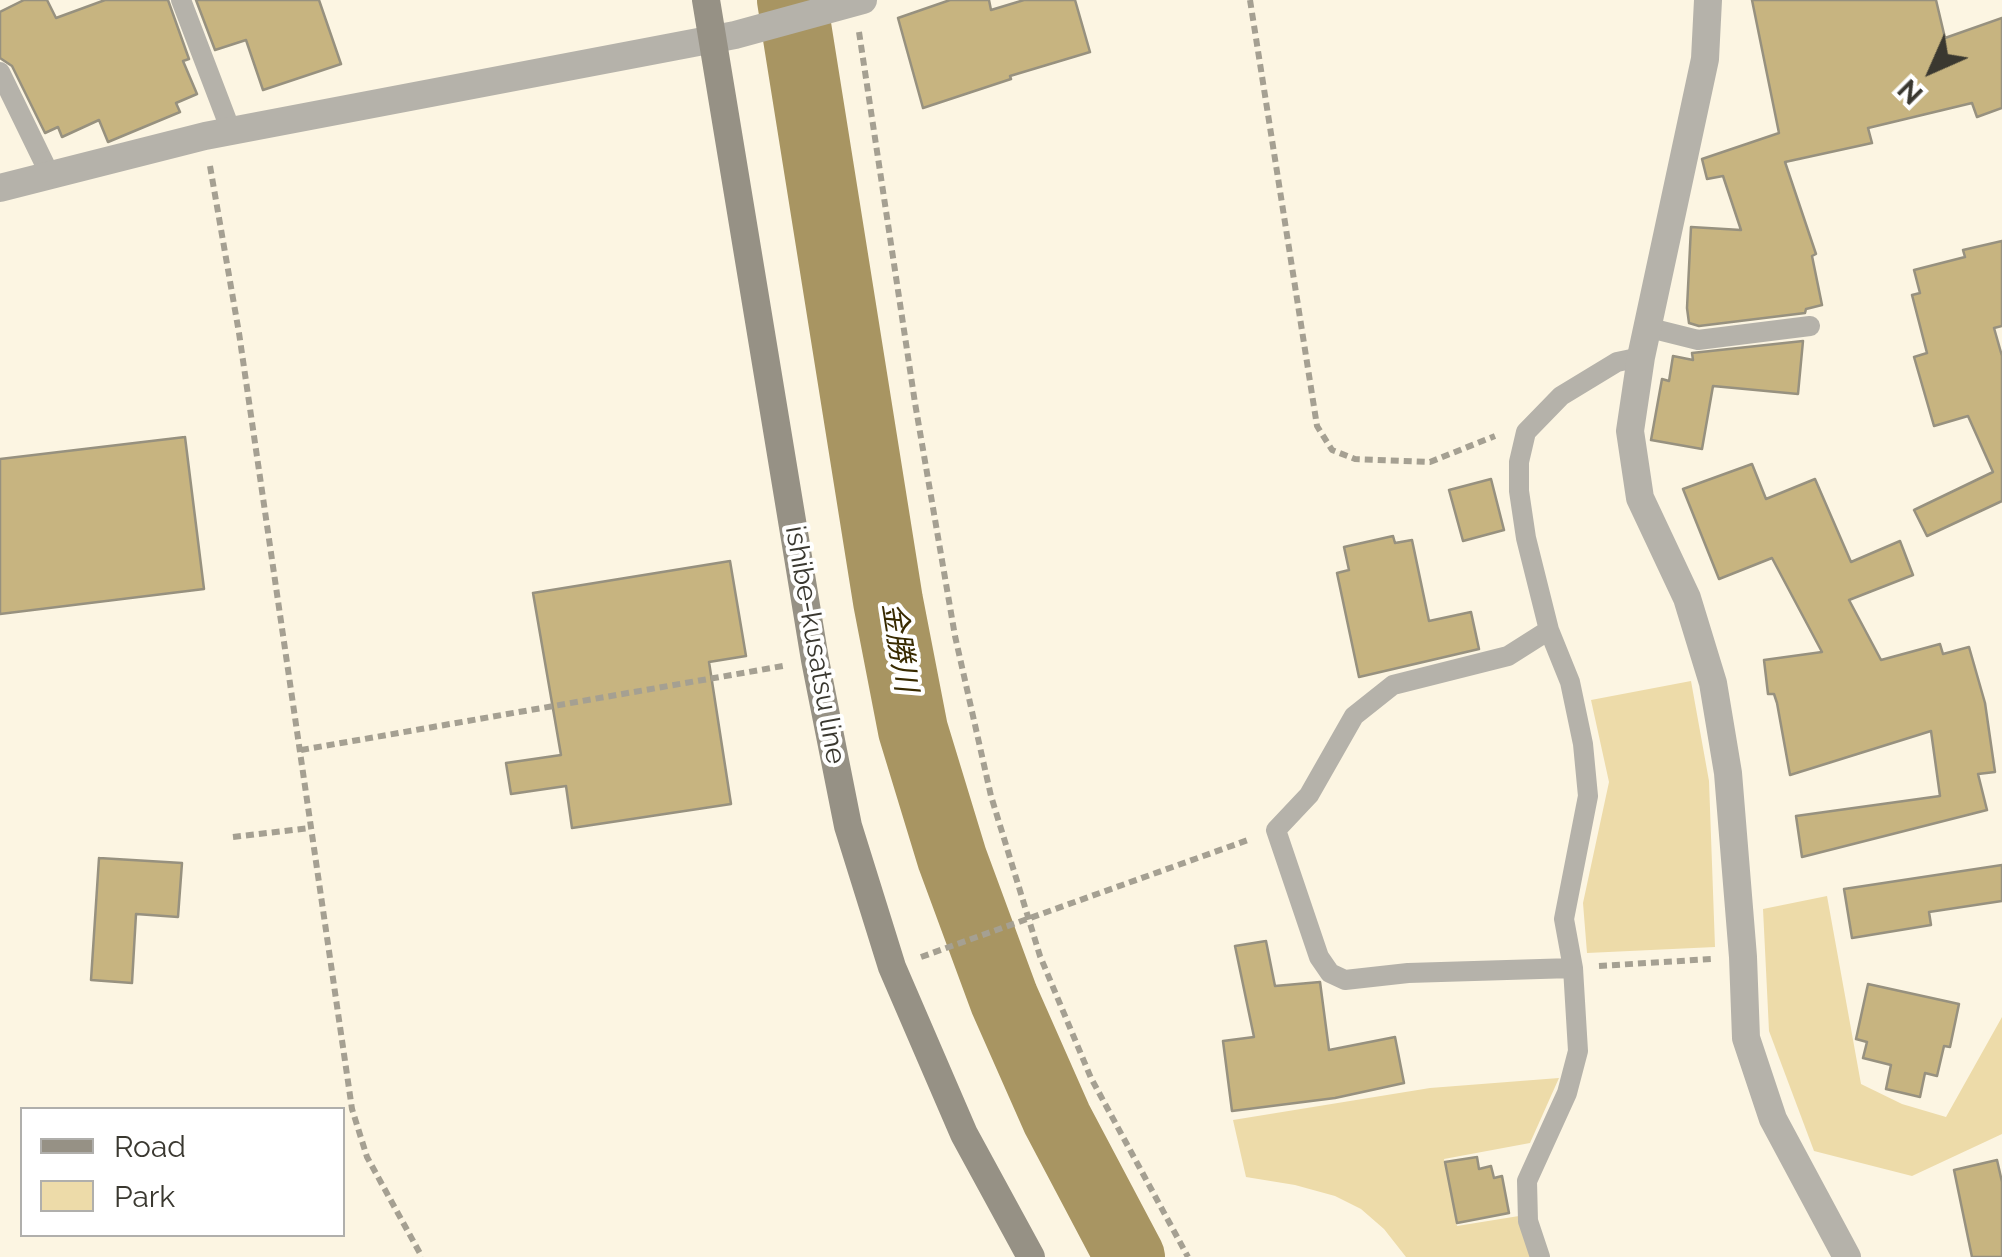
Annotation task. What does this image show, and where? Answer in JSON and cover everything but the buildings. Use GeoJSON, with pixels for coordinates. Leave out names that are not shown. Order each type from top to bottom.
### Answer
{"type":"FeatureCollection","features":[{"type":"Feature","properties":{"kind":"main road","name":"ishibe-kusatsu line"},"geometry":{"type":"LineString","coordinates":[[706,0],[724,38],[816,660],[848,826],[892,967],[964,1134],[1031,1257]]}},
{"type":"Feature","properties":{"kind":"street"},"geometry":{"type":"LineString","coordinates":[[1708,0],[1706,59],[1641,357],[1630,431],[1640,498],[1687,598],[1712,682],[1728,773],[1746,1038],[1773,1119],[1847,1257]]}},
{"type":"Feature","properties":{"kind":"street"},"geometry":{"type":"LineString","coordinates":[[0,188],[218,134],[724,38],[852,3]]}},
{"type":"Feature","properties":{"kind":"lane"},"geometry":{"type":"LineString","coordinates":[[180,0],[218,134]]}},
{"type":"Feature","properties":{"kind":"lane"},"geometry":{"type":"LineString","coordinates":[[0,72],[50,175]]}},
{"type":"Feature","properties":{"kind":"lane"},"geometry":{"type":"LineString","coordinates":[[1650,328],[1698,340],[1810,326]]}},
{"type":"Feature","properties":{"kind":"lane"},"geometry":{"type":"LineString","coordinates":[[1540,1257],[1528,1221],[1527,1182],[1566,1093],[1578,1051],[1564,920],[1588,796],[1583,744],[1570,682],[1549,630],[1526,538],[1519,462],[1526,432],[1561,396],[1616,362],[1641,357]]}},
{"type":"Feature","properties":{"kind":"lane"},"geometry":{"type":"LineString","coordinates":[[1549,630],[1508,656],[1393,685],[1354,716],[1309,795],[1276,830],[1320,957],[1330,973],[1345,980],[1572,968]]}},
{"type":"Feature","properties":{"kind":"path"},"geometry":{"type":"LineString","coordinates":[[1250,0],[1316,426],[1332,450],[1354,459],[1430,462],[1502,433],[1526,432]]}},
{"type":"Feature","properties":{"kind":"path"},"geometry":{"type":"LineString","coordinates":[[852,3],[955,636],[991,796],[1040,956],[1090,1078],[1188,1257]]}},
{"type":"Feature","properties":{"kind":"path"},"geometry":{"type":"LineString","coordinates":[[218,134],[239,332],[352,1108],[366,1157],[422,1257]]}},
{"type":"Feature","properties":{"kind":"path"},"geometry":{"type":"LineString","coordinates":[[301,750],[816,660]]}},
{"type":"Feature","properties":{"kind":"path"},"geometry":{"type":"LineString","coordinates":[[233,837],[310,828]]}},
{"type":"Feature","properties":{"kind":"path"},"geometry":{"type":"LineString","coordinates":[[936,952],[1276,830]]}},
{"type":"Feature","properties":{"kind":"path"},"geometry":{"type":"LineString","coordinates":[[1572,968],[1743,957]]}},
{"type":"Feature","properties":{"kind":"green space"},"geometry":{"type":"Polygon","coordinates":[[[1691,681],[1709,781],[1715,947],[1587,953],[1583,903],[1609,782],[1591,700],[1691,681]]]}},
{"type":"Feature","properties":{"kind":"green space"},"geometry":{"type":"Polygon","coordinates":[[[1827,896],[1861,1084],[1902,1104],[1946,1117],[2002,1017],[2002,1134],[1912,1176],[1814,1151],[1769,1031],[1763,909],[1827,896]]]}},
{"type":"Feature","properties":{"kind":"green space"},"geometry":{"type":"Polygon","coordinates":[[[1559,1078],[1530,1143],[1444,1159],[1457,1226],[1519,1216],[1532,1257],[1406,1257],[1384,1229],[1361,1209],[1335,1196],[1246,1177],[1233,1120],[1430,1088],[1559,1078]]]}},
{"type":"Feature","properties":{"kind":"waterway","name":"金勝川"},"geometry":{"type":"LineString","coordinates":[[792,0],[888,601],[913,730],[952,858],[1004,999],[1057,1119],[1130,1257]]}}]}
